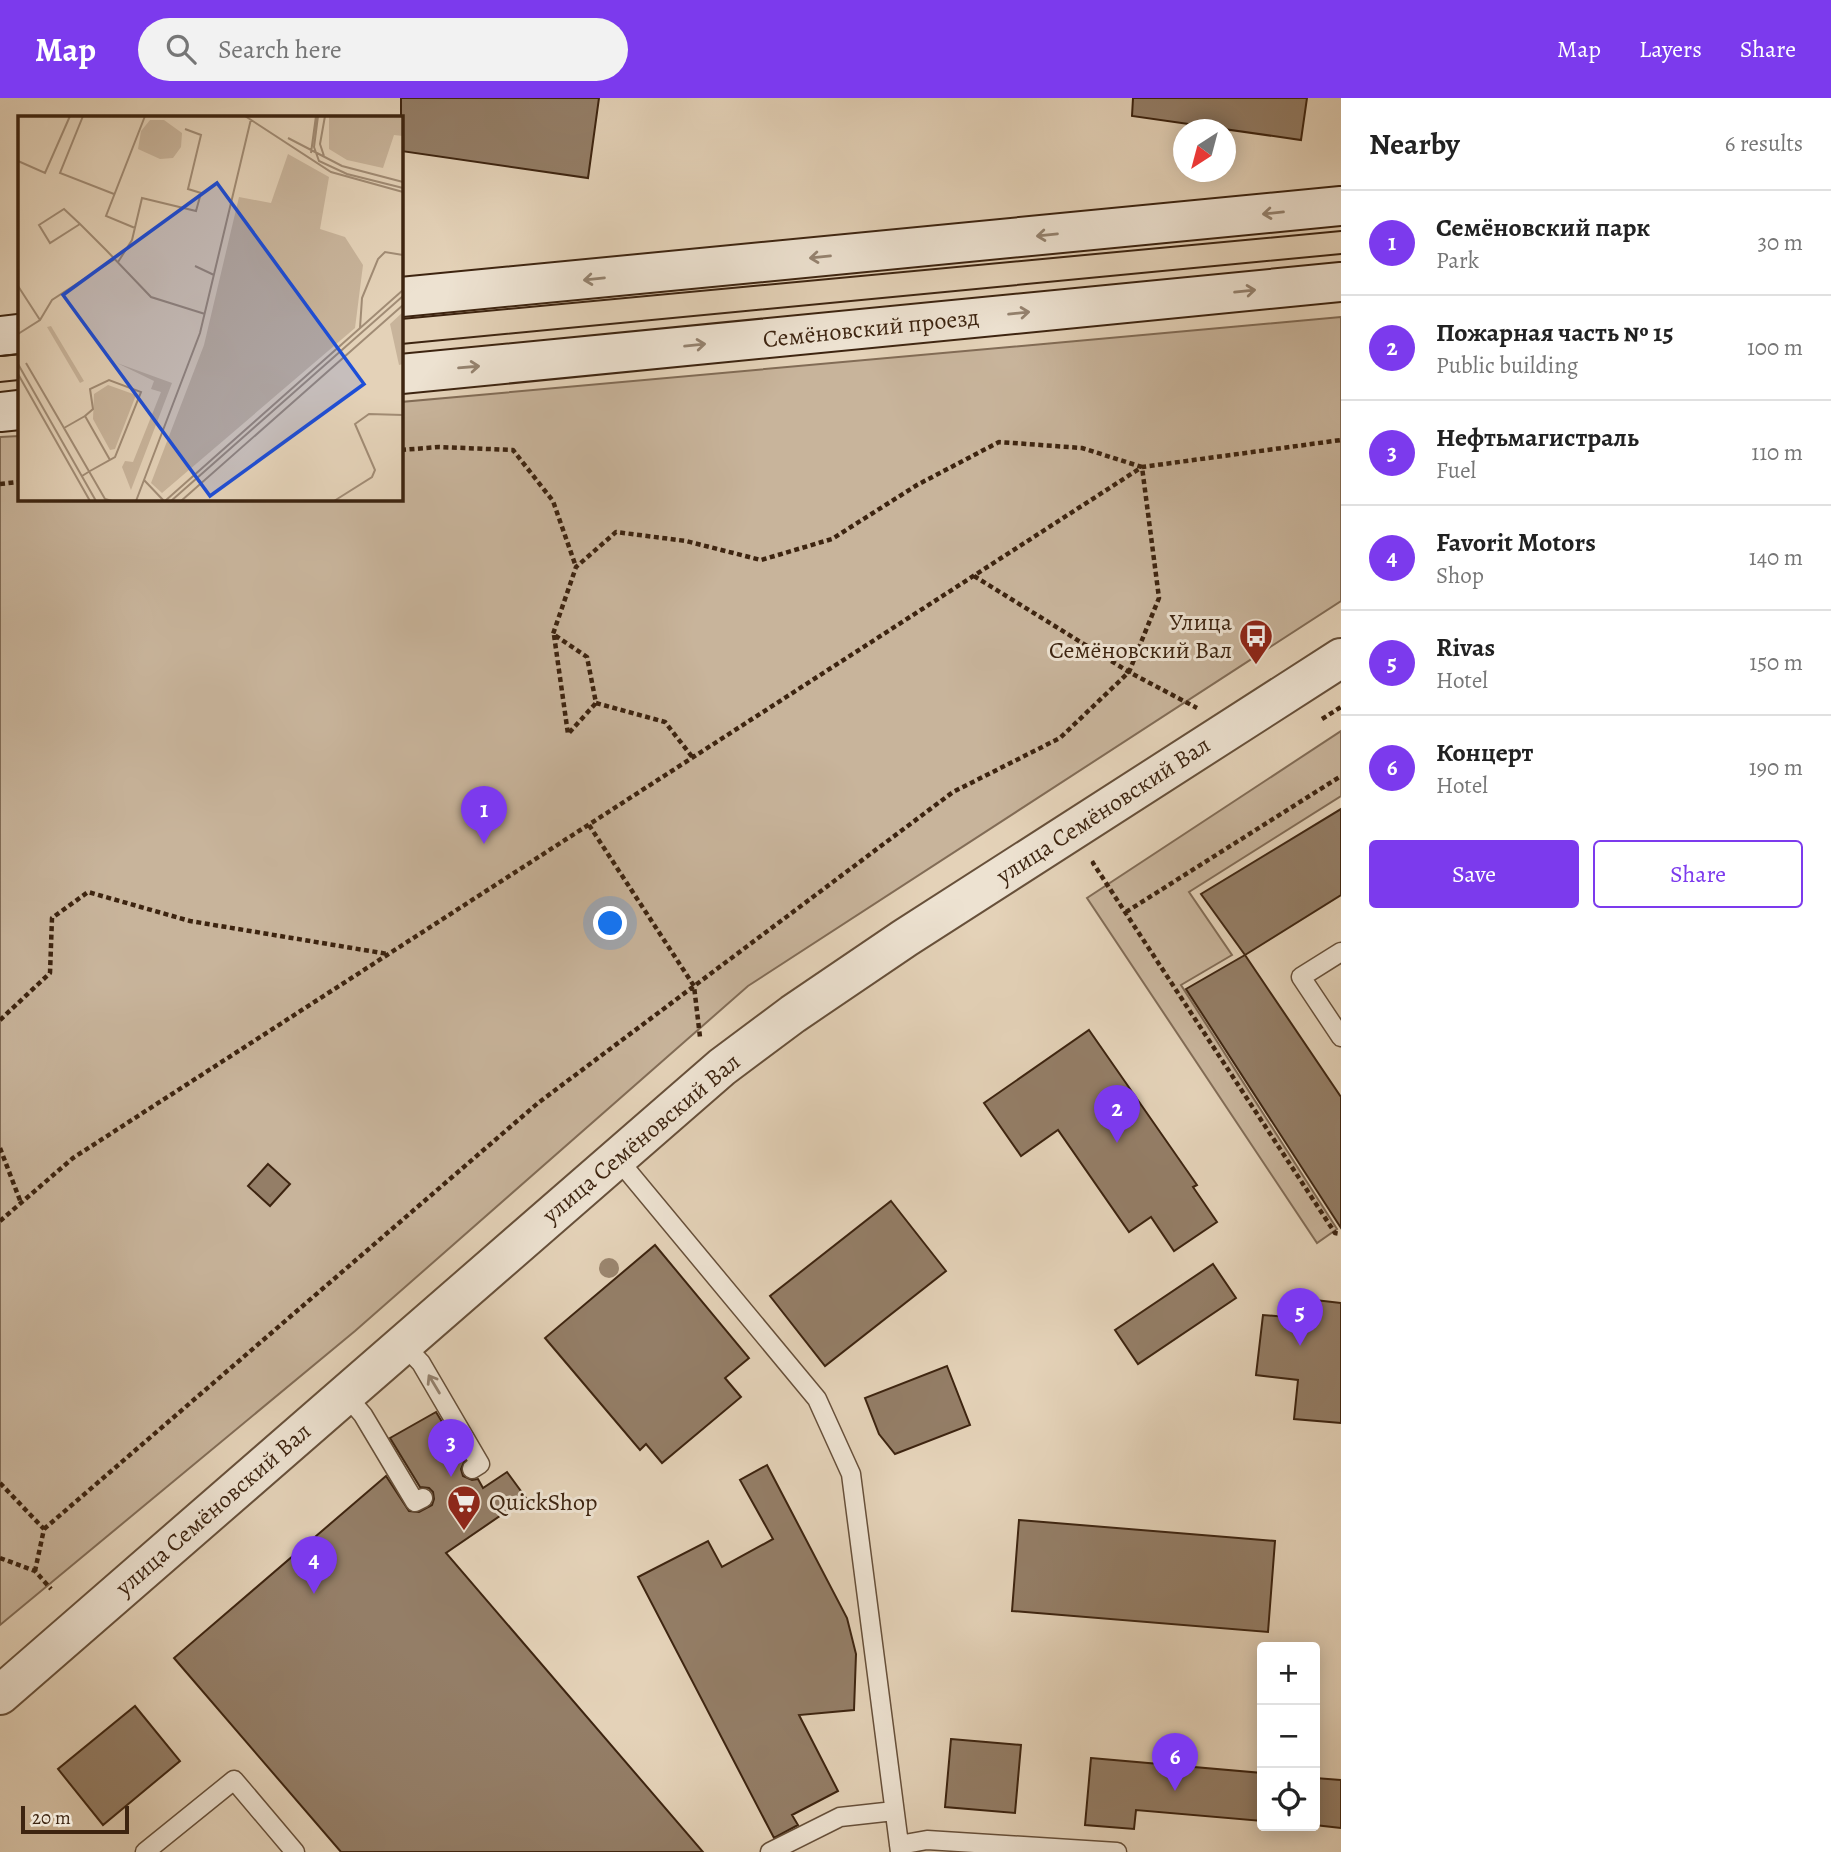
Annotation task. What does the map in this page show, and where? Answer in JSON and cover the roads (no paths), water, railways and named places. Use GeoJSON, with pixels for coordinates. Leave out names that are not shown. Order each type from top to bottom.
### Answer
{"type":"FeatureCollection","features":[{"type":"Feature","properties":{"kind":"main road"},"geometry":{"type":"LineString","coordinates":[[402,297],[1341,206]]}},
{"type":"Feature","properties":{"kind":"main road","name":"Семёновский проезд"},"geometry":{"type":"LineString","coordinates":[[402,374],[1341,282]]}},
{"type":"Feature","properties":{"kind":"main road"},"geometry":{"type":"LineString","coordinates":[[0,336],[18,334]]}},
{"type":"Feature","properties":{"kind":"main road"},"geometry":{"type":"LineString","coordinates":[[0,412],[18,410]]}},
{"type":"Feature","properties":{"kind":"main road","name":"улица Семёновский Вал"},"geometry":{"type":"LineString","coordinates":[[0,1695],[722,1067],[793,1014],[905,938],[1341,658]]}},
{"type":"Feature","properties":{"kind":"lane"},"geometry":{"type":"LineString","coordinates":[[1341,952],[1301,977],[1341,1037]]}},
{"type":"Feature","properties":{"kind":"lane"},"geometry":{"type":"LineString","coordinates":[[616,1157],[817,1399],[851,1474],[900,1848],[928,1840],[1117,1852]]}},
{"type":"Feature","properties":{"kind":"lane"},"geometry":{"type":"LineString","coordinates":[[402,1343],[421,1363],[447,1417],[480,1464],[472,1469]]}},
{"type":"Feature","properties":{"kind":"lane"},"geometry":{"type":"LineString","coordinates":[[345,1394],[390,1450],[415,1502],[423,1498]]}},
{"type":"Feature","properties":{"kind":"lane"},"geometry":{"type":"LineString","coordinates":[[145,1852],[234,1780],[295,1852]]}},
{"type":"Feature","properties":{"kind":"lane"},"geometry":{"type":"LineString","coordinates":[[770,1852],[840,1817],[894,1811]]}},
{"type":"Feature","properties":{"kind":"tram line"},"geometry":{"type":"LineString","coordinates":[[402,319],[1341,231]]}},
{"type":"Feature","properties":{"kind":"tram line"},"geometry":{"type":"LineString","coordinates":[[402,344],[1341,254]]}},
{"type":"Feature","properties":{"kind":"tram line"},"geometry":{"type":"LineString","coordinates":[[0,356],[18,354]]}},
{"type":"Feature","properties":{"kind":"tram line"},"geometry":{"type":"LineString","coordinates":[[0,382],[18,380]]}},
{"type":"Feature","properties":{"kind":"place","name":"Улица Семёновский Вал"},"geometry":{"type":"Point","coordinates":[1256,666]}},
{"type":"Feature","properties":{"kind":"place","name":"Семёновский парк"},"geometry":{"type":"Point","coordinates":[484,844]}},
{"type":"Feature","properties":{"kind":"place","name":"Пожарная часть № 15"},"geometry":{"type":"Point","coordinates":[1117,1143]}},
{"type":"Feature","properties":{"kind":"place","name":"Rivas"},"geometry":{"type":"Point","coordinates":[1300,1346]}},
{"type":"Feature","properties":{"kind":"place","name":"Нефтьмагистраль"},"geometry":{"type":"Point","coordinates":[451,1477]}},
{"type":"Feature","properties":{"kind":"place","name":"QuickShop"},"geometry":{"type":"Point","coordinates":[464,1532]}},
{"type":"Feature","properties":{"kind":"place","name":"Favorit Motors"},"geometry":{"type":"Point","coordinates":[314,1594]}},
{"type":"Feature","properties":{"kind":"place","name":"Концерт"},"geometry":{"type":"Point","coordinates":[1175,1791]}}]}
